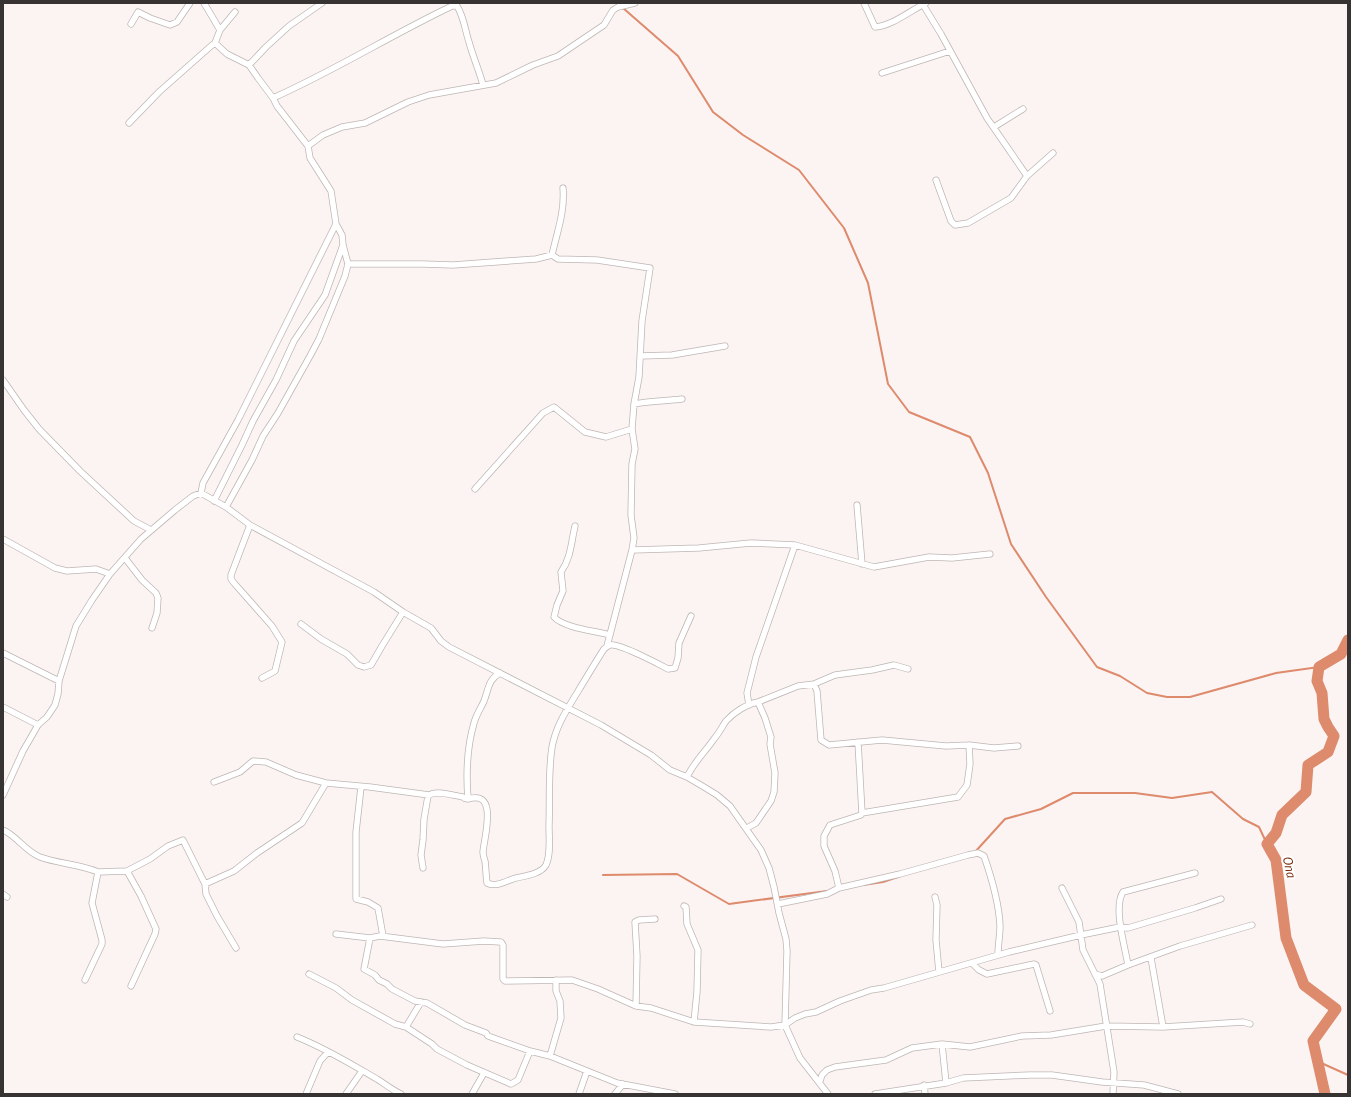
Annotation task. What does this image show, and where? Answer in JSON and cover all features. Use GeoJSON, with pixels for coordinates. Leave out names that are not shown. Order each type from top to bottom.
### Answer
{"type":"FeatureCollection","features":[{"type":"Feature","properties":{"kind":"street"},"geometry":{"type":"LineString","coordinates":[[131,24],[138,12],[170,25],[177,22],[190,3]]}},
{"type":"Feature","properties":{"kind":"street"},"geometry":{"type":"LineString","coordinates":[[204,3],[220,30]]}},
{"type":"Feature","properties":{"kind":"street"},"geometry":{"type":"LineString","coordinates":[[249,65],[289,26],[322,3]]}},
{"type":"Feature","properties":{"kind":"street"},"geometry":{"type":"LineString","coordinates":[[308,146],[323,135],[342,127],[365,123],[408,102],[429,95],[496,83],[533,65],[558,56],[604,25],[613,10],[618,7],[636,3]]}},
{"type":"Feature","properties":{"kind":"street"},"geometry":{"type":"LineString","coordinates":[[864,3],[875,27],[901,17],[924,4],[994,127],[1027,176]]}},
{"type":"Feature","properties":{"kind":"street"},"geometry":{"type":"LineString","coordinates":[[273,98],[305,84],[357,55],[452,6],[457,6],[462,14],[466,35],[478,65],[483,85]]}},
{"type":"Feature","properties":{"kind":"street"},"geometry":{"type":"LineString","coordinates":[[129,123],[160,92],[215,43],[220,30],[235,12]]}},
{"type":"Feature","properties":{"kind":"street"},"geometry":{"type":"LineString","coordinates":[[215,43],[227,54],[249,65],[273,98],[277,106],[308,146],[310,158],[331,191],[336,224],[342,234],[348,264],[335,301],[310,356],[278,413],[263,436],[226,508]]}},
{"type":"Feature","properties":{"kind":"street"},"geometry":{"type":"LineString","coordinates":[[882,73],[950,51]]}},
{"type":"Feature","properties":{"kind":"street"},"geometry":{"type":"LineString","coordinates":[[994,127],[1023,109]]}},
{"type":"Feature","properties":{"kind":"street"},"geometry":{"type":"LineString","coordinates":[[936,180],[951,221],[955,225],[968,223],[1011,198],[1027,176],[1053,153]]}},
{"type":"Feature","properties":{"kind":"street"},"geometry":{"type":"LineString","coordinates":[[552,255],[562,216],[564,198],[562,188]]}},
{"type":"Feature","properties":{"kind":"street"},"geometry":{"type":"LineString","coordinates":[[201,493],[203,483],[238,420],[336,224]]}},
{"type":"Feature","properties":{"kind":"street"},"geometry":{"type":"LineString","coordinates":[[214,501],[242,445],[252,420],[276,380],[294,341],[325,295],[343,245]]}},
{"type":"Feature","properties":{"kind":"street"},"geometry":{"type":"LineString","coordinates":[[214,782],[240,772],[253,761],[266,762],[296,775],[326,783],[429,795],[435,792],[468,799],[477,798],[487,807],[487,827],[483,852],[487,883],[492,885],[505,883],[515,878],[522,878],[543,869],[546,864],[549,850],[550,772],[552,747],[558,726],[568,707],[607,646],[632,550],[634,538],[631,515],[632,464],[635,450],[632,429],[634,404],[639,376],[642,321],[650,268],[597,260],[558,259],[552,255],[536,259],[453,265],[348,264]]}},
{"type":"Feature","properties":{"kind":"street"},"geometry":{"type":"LineString","coordinates":[[640,356],[672,355],[725,346]]}},
{"type":"Feature","properties":{"kind":"street"},"geometry":{"type":"LineString","coordinates":[[3,380],[39,429],[80,471],[134,521],[151,530]]}},
{"type":"Feature","properties":{"kind":"street"},"geometry":{"type":"LineString","coordinates":[[634,404],[682,399]]}},
{"type":"Feature","properties":{"kind":"street"},"geometry":{"type":"LineString","coordinates":[[475,489],[543,413],[554,407],[585,432],[606,437],[632,429]]}},
{"type":"Feature","properties":{"kind":"street"},"geometry":{"type":"LineString","coordinates":[[201,493],[250,525],[374,592],[403,612],[431,628],[441,641],[449,647],[601,725],[651,755],[670,770],[687,777],[717,795],[730,806],[761,850],[769,868],[779,913],[785,931],[787,951],[785,1025],[800,1058],[820,1081],[828,1094]]}},
{"type":"Feature","properties":{"kind":"street"},"geometry":{"type":"LineString","coordinates":[[3,795],[22,751],[38,725],[55,705],[59,681],[76,626],[92,600],[110,574],[151,530],[174,510],[193,496],[201,493]]}},
{"type":"Feature","properties":{"kind":"street"},"geometry":{"type":"LineString","coordinates":[[857,505],[862,564]]}},
{"type":"Feature","properties":{"kind":"street"},"geometry":{"type":"LineString","coordinates":[[250,525],[231,575],[231,579],[272,626],[282,642],[275,671],[262,678]]}},
{"type":"Feature","properties":{"kind":"street"},"geometry":{"type":"LineString","coordinates":[[574,526],[570,553],[561,572],[562,591],[554,617],[557,620],[578,629],[610,635]]}},
{"type":"Feature","properties":{"kind":"street"},"geometry":{"type":"LineString","coordinates":[[3,539],[55,568],[66,571],[96,569],[110,574]]}},
{"type":"Feature","properties":{"kind":"street"},"geometry":{"type":"LineString","coordinates":[[632,550],[699,548],[751,543],[795,545],[874,567],[929,557],[952,558],[990,554]]}},
{"type":"Feature","properties":{"kind":"street"},"geometry":{"type":"LineString","coordinates":[[749,705],[747,693],[756,657],[795,545]]}},
{"type":"Feature","properties":{"kind":"street"},"geometry":{"type":"LineString","coordinates":[[125,558],[142,580],[156,593],[158,598],[157,613],[152,628]]}},
{"type":"Feature","properties":{"kind":"street"},"geometry":{"type":"LineString","coordinates":[[301,624],[321,639],[347,654],[358,665],[364,667],[371,665],[375,660],[403,612]]}},
{"type":"Feature","properties":{"kind":"street"},"geometry":{"type":"LineString","coordinates":[[607,646],[612,645],[621,647],[668,669],[675,668],[678,658],[679,643],[691,616]]}},
{"type":"Feature","properties":{"kind":"street"},"geometry":{"type":"LineString","coordinates":[[3,653],[59,681]]}},
{"type":"Feature","properties":{"kind":"street"},"geometry":{"type":"LineString","coordinates":[[687,777],[691,767],[714,739],[727,720],[739,710],[749,705],[798,686],[814,684],[835,675],[872,670],[894,665],[908,669]]}},
{"type":"Feature","properties":{"kind":"street"},"geometry":{"type":"LineString","coordinates":[[468,799],[468,759],[474,722],[484,701],[490,681],[500,672]]}},
{"type":"Feature","properties":{"kind":"street"},"geometry":{"type":"LineString","coordinates":[[814,684],[817,691],[822,740],[829,745],[882,740],[946,746],[969,745],[994,748],[1018,746]]}},
{"type":"Feature","properties":{"kind":"street"},"geometry":{"type":"LineString","coordinates":[[746,828],[756,823],[771,801],[774,792],[775,773],[770,744],[771,737],[758,702]]}},
{"type":"Feature","properties":{"kind":"street"},"geometry":{"type":"LineString","coordinates":[[3,707],[38,725]]}},
{"type":"Feature","properties":{"kind":"street"},"geometry":{"type":"LineString","coordinates":[[858,742],[862,813]]}},
{"type":"Feature","properties":{"kind":"street"},"geometry":{"type":"LineString","coordinates":[[839,888],[835,870],[824,846],[824,836],[830,825],[861,815],[862,813],[958,796],[967,785],[970,764],[969,745]]}},
{"type":"Feature","properties":{"kind":"street"},"geometry":{"type":"LineString","coordinates":[[3,778],[10,780]]}},
{"type":"Feature","properties":{"kind":"street"},"geometry":{"type":"LineString","coordinates":[[205,884],[234,871],[257,853],[302,823],[326,783]]}},
{"type":"Feature","properties":{"kind":"street"},"geometry":{"type":"LineString","coordinates":[[361,787],[356,832],[356,899],[368,902],[378,908],[383,936]]}},
{"type":"Feature","properties":{"kind":"street"},"geometry":{"type":"LineString","coordinates":[[423,868],[421,852],[425,814],[429,795]]}},
{"type":"Feature","properties":{"kind":"street"},"geometry":{"type":"LineString","coordinates":[[3,830],[28,851],[40,857],[69,863],[98,872],[127,871],[150,859],[168,846],[183,840],[205,884],[206,894],[236,948]]}},
{"type":"Feature","properties":{"kind":"street"},"geometry":{"type":"LineString","coordinates":[[778,904],[827,894],[839,888],[900,874],[978,853],[984,856],[991,875],[992,885],[997,901],[1000,928],[998,954]]}},
{"type":"Feature","properties":{"kind":"street"},"geometry":{"type":"LineString","coordinates":[[127,871],[141,896],[156,929],[131,986]]}},
{"type":"Feature","properties":{"kind":"street"},"geometry":{"type":"LineString","coordinates":[[85,980],[102,944],[92,903],[98,872]]}},
{"type":"Feature","properties":{"kind":"street"},"geometry":{"type":"LineString","coordinates":[[1128,965],[1120,927],[1120,899],[1124,892],[1195,872]]}},
{"type":"Feature","properties":{"kind":"street"},"geometry":{"type":"LineString","coordinates":[[1062,888],[1079,922],[1083,950],[1100,984],[1114,1072],[1113,1094]]}},
{"type":"Feature","properties":{"kind":"street"},"geometry":{"type":"LineString","coordinates":[[935,896],[936,940],[939,972]]}},
{"type":"Feature","properties":{"kind":"street"},"geometry":{"type":"LineString","coordinates":[[336,934],[370,938],[383,936],[443,944],[484,941],[501,942],[504,946],[502,966],[504,980],[572,980],[598,989],[636,1006],[651,1008],[694,1022],[771,1027],[785,1025],[795,1018],[816,1012],[840,1001],[871,990],[884,988],[998,954],[1120,927],[1128,928],[1221,899]]}},
{"type":"Feature","properties":{"kind":"street"},"geometry":{"type":"LineString","coordinates":[[684,906],[686,907],[687,924],[698,950],[697,992],[694,1022]]}},
{"type":"Feature","properties":{"kind":"street"},"geometry":{"type":"LineString","coordinates":[[636,1006],[638,956],[636,948],[635,922],[639,920],[656,919]]}},
{"type":"Feature","properties":{"kind":"street"},"geometry":{"type":"LineString","coordinates":[[1096,974],[1102,976],[1180,946],[1252,925]]}},
{"type":"Feature","properties":{"kind":"street"},"geometry":{"type":"LineString","coordinates":[[370,938],[364,969],[375,975],[379,980],[387,984],[392,989],[415,1001],[427,1003],[465,1026],[486,1033],[488,1036],[530,1051],[550,1056],[623,1084],[675,1094]]}},
{"type":"Feature","properties":{"kind":"street"},"geometry":{"type":"LineString","coordinates":[[1151,958],[1163,1027]]}},
{"type":"Feature","properties":{"kind":"street"},"geometry":{"type":"LineString","coordinates":[[972,963],[979,970],[987,974],[1034,964],[1036,965],[1050,1011]]}},
{"type":"Feature","properties":{"kind":"street"},"geometry":{"type":"LineString","coordinates":[[309,974],[336,988],[352,1000],[395,1024],[406,1027],[437,1049],[467,1066],[511,1084],[515,1083],[523,1070],[530,1051]]}},
{"type":"Feature","properties":{"kind":"street"},"geometry":{"type":"LineString","coordinates":[[550,1056],[561,1018],[560,1001],[556,991],[556,980]]}},
{"type":"Feature","properties":{"kind":"street"},"geometry":{"type":"LineString","coordinates":[[406,1027],[421,1002]]}},
{"type":"Feature","properties":{"kind":"street"},"geometry":{"type":"LineString","coordinates":[[820,1081],[822,1075],[827,1070],[835,1067],[886,1060],[912,1048],[942,1044],[970,1047],[1022,1036],[1051,1035],[1106,1026],[1163,1027],[1243,1022],[1250,1024]]}},
{"type":"Feature","properties":{"kind":"street"},"geometry":{"type":"LineString","coordinates":[[297,1037],[328,1052],[401,1094]]}},
{"type":"Feature","properties":{"kind":"street"},"geometry":{"type":"LineString","coordinates":[[942,1044],[946,1083]]}},
{"type":"Feature","properties":{"kind":"street"},"geometry":{"type":"LineString","coordinates":[[306,1094],[320,1061],[328,1052]]}},
{"type":"Feature","properties":{"kind":"street"},"geometry":{"type":"LineString","coordinates":[[346,1094],[362,1071]]}},
{"type":"Feature","properties":{"kind":"street"},"geometry":{"type":"LineString","coordinates":[[579,1094],[587,1071]]}},
{"type":"Feature","properties":{"kind":"street"},"geometry":{"type":"LineString","coordinates":[[472,1094],[484,1073]]}},
{"type":"Feature","properties":{"kind":"street"},"geometry":{"type":"LineString","coordinates":[[875,1094],[946,1083],[963,1078],[1030,1075],[1144,1085],[1178,1094]]}},
{"type":"Feature","properties":{"kind":"street"},"geometry":{"type":"LineString","coordinates":[[615,1094],[623,1084]]}},
{"type":"Feature","properties":{"kind":"street"},"geometry":{"type":"LineString","coordinates":[[924,1086],[925,1094]]}},
{"type":"Feature","properties":{"kind":"waterway"},"geometry":{"type":"LineString","coordinates":[[623,8],[678,56],[713,112],[743,135],[799,170],[844,228],[868,283],[888,384],[909,412],[970,437],[988,473],[1011,544],[1046,597],[1097,667],[1120,676],[1147,693],[1167,697],[1190,697],[1276,673],[1319,667]]}},
{"type":"Feature","properties":{"kind":"waterway","name":"Ona"},"geometry":{"type":"LineString","coordinates":[[1325,1094],[1313,1041],[1336,1009],[1304,985],[1286,938],[1276,860],[1267,844],[1276,833],[1282,815],[1306,792],[1308,765],[1328,752],[1334,736],[1324,719],[1322,693],[1317,681],[1319,667],[1341,654],[1348,640]]}},
{"type":"Feature","properties":{"kind":"waterway"},"geometry":{"type":"LineString","coordinates":[[975,852],[1005,819],[1041,809],[1073,793],[1135,793],[1172,798],[1212,792],[1243,819],[1259,827],[1267,844]]}},
{"type":"Feature","properties":{"kind":"waterway"},"geometry":{"type":"LineString","coordinates":[[603,875],[677,874],[729,904],[827,891]]}},
{"type":"Feature","properties":{"kind":"waterway"},"geometry":{"type":"LineString","coordinates":[[863,885],[883,882],[898,877]]}},
{"type":"Feature","properties":{"kind":"waterway"},"geometry":{"type":"LineString","coordinates":[[1319,1062],[1348,1075]]}}]}
